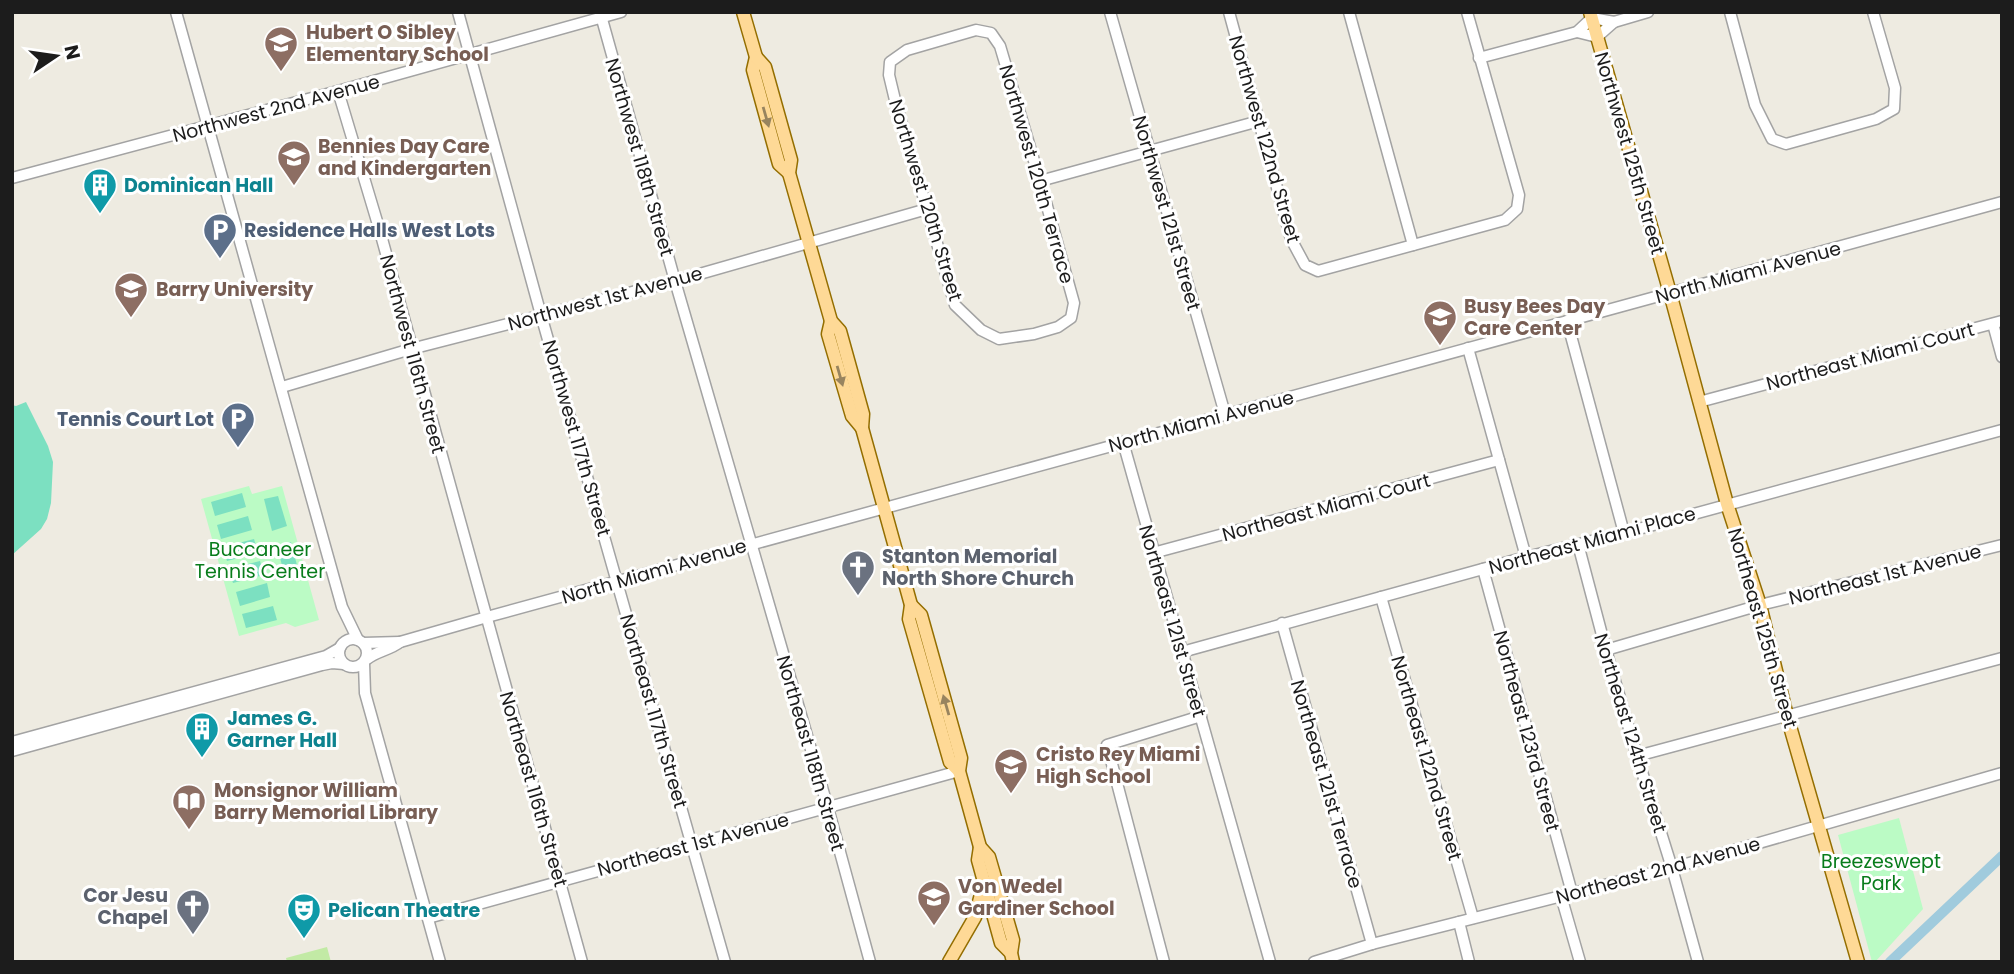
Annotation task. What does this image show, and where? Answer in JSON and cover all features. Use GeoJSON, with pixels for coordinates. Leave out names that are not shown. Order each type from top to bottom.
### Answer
{"type":"FeatureCollection","features":[{"type":"Feature","properties":{"kind":"main road"},"geometry":{"type":"LineString","coordinates":[[743,12],[756,57],[765,66],[791,160],[789,173],[831,321],[828,334],[841,381],[852,416],[862,428],[911,605],[921,615],[961,758],[959,771],[980,847],[978,860],[983,879],[1001,943],[1012,957]]}},
{"type":"Feature","properties":{"kind":"main road","name":"Northwest 125th Street"},"geometry":{"type":"LineString","coordinates":[[1591,15],[1670,293]]}},
{"type":"Feature","properties":{"kind":"main road","name":"Northeast 125th Street"},"geometry":{"type":"LineString","coordinates":[[1670,293],[1727,504],[1759,605],[1787,716],[1858,962]]}},
{"type":"Feature","properties":{"kind":"main road"},"geometry":{"type":"LineString","coordinates":[[980,847],[989,857],[996,880],[1013,940],[1012,957]]}},
{"type":"Feature","properties":{"kind":"main road"},"geometry":{"type":"LineString","coordinates":[[949,962],[975,917],[983,879]]}},
{"type":"Feature","properties":{"kind":"street"},"geometry":{"type":"LineString","coordinates":[[176,12],[342,607],[360,641],[367,648],[365,693],[440,962]]}},
{"type":"Feature","properties":{"kind":"street","name":"Northwest 117th Street"},"geometry":{"type":"LineString","coordinates":[[458,12],[541,315],[618,581]]}},
{"type":"Feature","properties":{"kind":"street","name":"Northwest 2nd Avenue"},"geometry":{"type":"LineString","coordinates":[[12,178],[470,55],[601,15],[621,12]]}},
{"type":"Feature","properties":{"kind":"street","name":"Northwest 121st Street"},"geometry":{"type":"LineString","coordinates":[[1110,12],[1225,414]]}},
{"type":"Feature","properties":{"kind":"street","name":"Northwest 122nd Street"},"geometry":{"type":"LineString","coordinates":[[1229,12],[1291,239],[1305,265],[1318,271],[1413,245]]}},
{"type":"Feature","properties":{"kind":"street"},"geometry":{"type":"LineString","coordinates":[[1349,12],[1413,245],[1505,220],[1517,209],[1519,195],[1467,12]]}},
{"type":"Feature","properties":{"kind":"street"},"geometry":{"type":"LineString","coordinates":[[1479,58],[1577,32],[1597,37],[1614,22],[1648,12]]}},
{"type":"Feature","properties":{"kind":"street"},"geometry":{"type":"LineString","coordinates":[[1730,12],[1755,105],[1772,139],[1786,144],[1876,119],[1894,109],[1895,88],[1873,12]]}},
{"type":"Feature","properties":{"kind":"street","name":"Northwest 118th Street"},"geometry":{"type":"LineString","coordinates":[[601,15],[750,544]]}},
{"type":"Feature","properties":{"kind":"street"},"geometry":{"type":"LineString","coordinates":[[1577,32],[1591,15],[1614,22]]}},
{"type":"Feature","properties":{"kind":"street","name":"Northwest 120th Street"},"geometry":{"type":"LineString","coordinates":[[981,330],[955,304],[889,75],[890,62],[907,50],[976,30],[991,33]]}},
{"type":"Feature","properties":{"kind":"street","name":"Northwest 120th Terrace"},"geometry":{"type":"LineString","coordinates":[[981,330],[999,339],[1058,327],[1071,318],[1074,303],[1000,46],[991,33]]}},
{"type":"Feature","properties":{"kind":"street","name":"Northwest 116th Street"},"geometry":{"type":"LineString","coordinates":[[338,91],[379,228],[486,617]]}},
{"type":"Feature","properties":{"kind":"street"},"geometry":{"type":"LineString","coordinates":[[1040,181],[1259,121]]}},
{"type":"Feature","properties":{"kind":"street","name":"North Miami Avenue"},"geometry":{"type":"LineString","coordinates":[[365,661],[400,642],[486,617],[2002,202]]}},
{"type":"Feature","properties":{"kind":"street","name":"Northwest 1st Avenue"},"geometry":{"type":"LineString","coordinates":[[282,387],[411,349],[675,281],[927,209]]}},
{"type":"Feature","properties":{"kind":"street"},"geometry":{"type":"LineString","coordinates":[[1567,321],[1624,533]]}},
{"type":"Feature","properties":{"kind":"street"},"geometry":{"type":"LineString","coordinates":[[1997,322],[2002,356]]}},
{"type":"Feature","properties":{"kind":"street","name":"Northeast Miami Court"},"geometry":{"type":"LineString","coordinates":[[1699,402],[1997,322]]}},
{"type":"Feature","properties":{"kind":"street"},"geometry":{"type":"LineString","coordinates":[[1468,348],[1526,557]]}},
{"type":"Feature","properties":{"kind":"street","name":"Northeast Miami Place"},"geometry":{"type":"LineString","coordinates":[[1182,652],[2002,430]]}},
{"type":"Feature","properties":{"kind":"street","name":"Northeast 121st Street"},"geometry":{"type":"LineString","coordinates":[[1123,442],[1270,962]]}},
{"type":"Feature","properties":{"kind":"street","name":"Northeast Miami Court"},"geometry":{"type":"LineString","coordinates":[[1153,553],[1499,460]]}},
{"type":"Feature","properties":{"kind":"street","name":"Northeast 118th Street"},"geometry":{"type":"LineString","coordinates":[[750,544],[828,808],[870,962]]}},
{"type":"Feature","properties":{"kind":"street","name":"Northeast 124th Street"},"geometry":{"type":"LineString","coordinates":[[1578,544],[1606,650],[1698,962]]}},
{"type":"Feature","properties":{"kind":"street","name":"Northeast 1st Avenue"},"geometry":{"type":"LineString","coordinates":[[1606,650],[1759,605],[2002,545]]}},
{"type":"Feature","properties":{"kind":"street","name":"Northeast 123rd Street"},"geometry":{"type":"LineString","coordinates":[[1483,569],[1566,895],[1580,962]]}},
{"type":"Feature","properties":{"kind":"street","name":"Northeast 117th Street"},"geometry":{"type":"LineString","coordinates":[[618,581],[724,962]]}},
{"type":"Feature","properties":{"kind":"street","name":"Northeast 122nd Street"},"geometry":{"type":"LineString","coordinates":[[1381,597],[1472,918]]}},
{"type":"Feature","properties":{"kind":"street"},"geometry":{"type":"LineString","coordinates":[[342,607],[344,632],[339,655],[365,693]]}},
{"type":"Feature","properties":{"kind":"street","name":"Northeast 116th Street"},"geometry":{"type":"LineString","coordinates":[[486,617],[582,962]]}},
{"type":"Feature","properties":{"kind":"street","name":"Northeast 121st Terrace"},"geometry":{"type":"LineString","coordinates":[[1282,624],[1372,944]]}},
{"type":"Feature","properties":{"kind":"street"},"geometry":{"type":"LineString","coordinates":[[194,697],[326,656],[348,640],[360,641]]}},
{"type":"Feature","properties":{"kind":"street","name":"North Miami Avenue"},"geometry":{"type":"LineString","coordinates":[[360,641],[400,642]]}},
{"type":"Feature","properties":{"kind":"street"},"geometry":{"type":"LineString","coordinates":[[1637,756],[2002,658]]}},
{"type":"Feature","properties":{"kind":"street"},"geometry":{"type":"LineString","coordinates":[[12,751],[46,737],[194,697],[328,664],[357,667],[365,661]]}},
{"type":"Feature","properties":{"kind":"street"},"geometry":{"type":"LineString","coordinates":[[1164,962],[1107,745],[1201,716]]}},
{"type":"Feature","properties":{"kind":"street"},"geometry":{"type":"LineString","coordinates":[[12,741],[46,737]]}},
{"type":"Feature","properties":{"kind":"street","name":"Northeast 1st Avenue"},"geometry":{"type":"LineString","coordinates":[[428,918],[959,771]]}},
{"type":"Feature","properties":{"kind":"street","name":"Northeast 2nd Avenue"},"geometry":{"type":"LineString","coordinates":[[1314,962],[1345,957],[1372,944],[1672,868],[2002,774]]}},
{"type":"Feature","properties":{"kind":"street"},"geometry":{"type":"LineString","coordinates":[[1459,922],[1469,962]]}},
{"type":"Feature","properties":{"kind":"green space"},"geometry":{"type":"Polygon","coordinates":[[[26,402],[53,462],[51,503],[41,529],[12,555],[12,405],[26,402]]]}},
{"type":"Feature","properties":{"kind":"green space","name":"Buccaneer Tennis Center"},"geometry":{"type":"Polygon","coordinates":[[[249,486],[252,494],[282,486],[319,620],[295,627],[286,623],[239,636],[201,499],[249,486]]]}},
{"type":"Feature","properties":{"kind":"green space"},"geometry":{"type":"Polygon","coordinates":[[[242,493],[246,507],[215,516],[211,502],[242,493]]]}},
{"type":"Feature","properties":{"kind":"green space"},"geometry":{"type":"Polygon","coordinates":[[[278,496],[287,526],[272,531],[264,499],[278,496]]]}},
{"type":"Feature","properties":{"kind":"green space"},"geometry":{"type":"Polygon","coordinates":[[[248,516],[252,530],[221,539],[217,525],[248,516]]]}},
{"type":"Feature","properties":{"kind":"green space"},"geometry":{"type":"Polygon","coordinates":[[[254,539],[258,553],[227,561],[223,547],[254,539]]]}},
{"type":"Feature","properties":{"kind":"green space"},"geometry":{"type":"Polygon","coordinates":[[[291,542],[299,573],[285,577],[277,546],[291,542]]]}},
{"type":"Feature","properties":{"kind":"green space"},"geometry":{"type":"Polygon","coordinates":[[[260,561],[264,575],[233,583],[229,569],[260,561]]]}},
{"type":"Feature","properties":{"kind":"green space"},"geometry":{"type":"Polygon","coordinates":[[[267,583],[270,597],[240,606],[236,592],[267,583]]]}},
{"type":"Feature","properties":{"kind":"green space"},"geometry":{"type":"Polygon","coordinates":[[[273,606],[277,620],[246,628],[242,614],[273,606]]]}},
{"type":"Feature","properties":{"kind":"green space","name":"Breezeswept Park"},"geometry":{"type":"Polygon","coordinates":[[[1899,818],[1923,909],[1875,962],[1872,962],[1838,835],[1899,818]]]}},
{"type":"Feature","properties":{"kind":"green space"},"geometry":{"type":"Polygon","coordinates":[[[327,947],[331,962],[287,962],[286,958],[327,947]]]}},
{"type":"Feature","properties":{"kind":"waterway"},"geometry":{"type":"LineString","coordinates":[[1890,962],[2002,856]]}},
{"type":"Feature","properties":{"kind":"place","name":"Hubert O Sibley Elementary School"},"geometry":{"type":"Point","coordinates":[281,73]}},
{"type":"Feature","properties":{"kind":"place","name":"Bennies Day Care and Kindergarten"},"geometry":{"type":"Point","coordinates":[294,187]}},
{"type":"Feature","properties":{"kind":"place","name":"Dominican Hall"},"geometry":{"type":"Point","coordinates":[100,215]}},
{"type":"Feature","properties":{"kind":"place","name":"Residence Halls West Lots"},"geometry":{"type":"Point","coordinates":[220,260]}},
{"type":"Feature","properties":{"kind":"place","name":"Barry University"},"geometry":{"type":"Point","coordinates":[131,319]}},
{"type":"Feature","properties":{"kind":"place","name":"Busy Bees Day Care Center"},"geometry":{"type":"Point","coordinates":[1440,347]}},
{"type":"Feature","properties":{"kind":"place","name":"Tennis Court Lot"},"geometry":{"type":"Point","coordinates":[238,449]}},
{"type":"Feature","properties":{"kind":"place","name":"Stanton Memorial North Shore Church"},"geometry":{"type":"Point","coordinates":[858,597]}},
{"type":"Feature","properties":{"kind":"place","name":"James G. Garner Hall"},"geometry":{"type":"Point","coordinates":[202,759]}},
{"type":"Feature","properties":{"kind":"place","name":"Cristo Rey Miami High School"},"geometry":{"type":"Point","coordinates":[1011,795]}},
{"type":"Feature","properties":{"kind":"place","name":"Monsignor William Barry Memorial Library"},"geometry":{"type":"Point","coordinates":[189,831]}},
{"type":"Feature","properties":{"kind":"place","name":"Von Wedel Gardiner School"},"geometry":{"type":"Point","coordinates":[934,927]}},
{"type":"Feature","properties":{"kind":"place","name":"Cor Jesu Chapel"},"geometry":{"type":"Point","coordinates":[193,936]}},
{"type":"Feature","properties":{"kind":"place","name":"Pelican Theatre"},"geometry":{"type":"Point","coordinates":[304,940]}}]}
